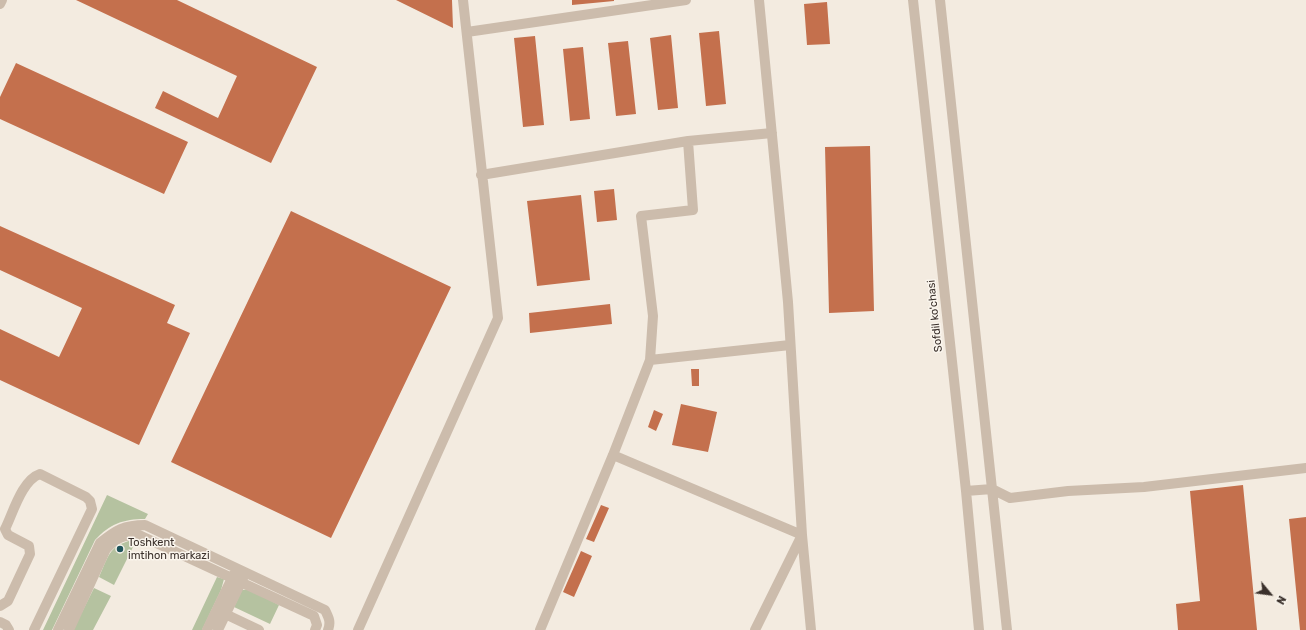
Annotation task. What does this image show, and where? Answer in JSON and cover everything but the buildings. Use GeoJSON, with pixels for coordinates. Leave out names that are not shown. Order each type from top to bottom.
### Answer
{"type":"FeatureCollection","features":[{"type":"Feature","properties":{"kind":"street"},"geometry":{"type":"LineString","coordinates":[[0,4],[2,0]]}},
{"type":"Feature","properties":{"kind":"street"},"geometry":{"type":"LineString","coordinates":[[358,630],[498,318],[481,175],[463,0]]}},
{"type":"Feature","properties":{"kind":"street"},"geometry":{"type":"LineString","coordinates":[[466,32],[686,0]]}},
{"type":"Feature","properties":{"kind":"street"},"geometry":{"type":"LineString","coordinates":[[759,0],[788,302],[802,535],[811,630]]}},
{"type":"Feature","properties":{"kind":"street","name":"Sofdil ko'chasi"},"geometry":{"type":"LineString","coordinates":[[913,0],[966,491],[979,630]]}},
{"type":"Feature","properties":{"kind":"street"},"geometry":{"type":"LineString","coordinates":[[940,0],[1007,630]]}},
{"type":"Feature","properties":{"kind":"street"},"geometry":{"type":"LineString","coordinates":[[481,175],[688,141],[772,133]]}},
{"type":"Feature","properties":{"kind":"street"},"geometry":{"type":"LineString","coordinates":[[540,630],[613,455],[650,360],[653,316],[641,216],[693,210],[688,141]]}},
{"type":"Feature","properties":{"kind":"street"},"geometry":{"type":"LineString","coordinates":[[650,360],[790,345]]}},
{"type":"Feature","properties":{"kind":"street"},"geometry":{"type":"LineString","coordinates":[[613,455],[802,535]]}},
{"type":"Feature","properties":{"kind":"street"},"geometry":{"type":"LineString","coordinates":[[966,491],[992,489],[1010,498],[1068,491],[1144,487],[1306,468]]}},
{"type":"Feature","properties":{"kind":"street"},"geometry":{"type":"LineString","coordinates":[[0,606],[8,601],[30,554],[29,546],[8,535],[5,529],[26,484],[33,476],[40,474],[86,497],[90,501],[92,509],[34,630]]}},
{"type":"Feature","properties":{"kind":"street"},"geometry":{"type":"LineString","coordinates":[[58,630],[100,543],[113,532],[129,525],[145,525],[325,610],[330,618],[328,630]]}},
{"type":"Feature","properties":{"kind":"street"},"geometry":{"type":"LineString","coordinates":[[69,630],[106,549],[112,542],[124,535],[139,535],[314,616],[317,625],[315,630]]}},
{"type":"Feature","properties":{"kind":"street"},"geometry":{"type":"LineString","coordinates":[[755,630],[802,535]]}},
{"type":"Feature","properties":{"kind":"street"},"geometry":{"type":"LineString","coordinates":[[207,630],[221,612],[241,570]]}},
{"type":"Feature","properties":{"kind":"street"},"geometry":{"type":"LineString","coordinates":[[218,630],[221,612]]}},
{"type":"Feature","properties":{"kind":"street"},"geometry":{"type":"LineString","coordinates":[[221,612],[259,630]]}},
{"type":"Feature","properties":{"kind":"street"},"geometry":{"type":"LineString","coordinates":[[0,622],[6,625],[9,630]]}},
{"type":"Feature","properties":{"kind":"green space"},"geometry":{"type":"Polygon","coordinates":[[[107,495],[148,514],[145,519],[123,521],[112,526],[95,540],[52,630],[43,630],[107,495]]]}},
{"type":"Feature","properties":{"kind":"green space"},"geometry":{"type":"Polygon","coordinates":[[[137,539],[114,585],[99,577],[108,556],[116,547],[128,541],[137,539]]]}},
{"type":"Feature","properties":{"kind":"green space"},"geometry":{"type":"Polygon","coordinates":[[[217,577],[224,579],[221,590],[202,630],[192,630],[217,577]]]}},
{"type":"Feature","properties":{"kind":"green space"},"geometry":{"type":"Polygon","coordinates":[[[94,588],[111,596],[93,630],[73,630],[94,588]]]}},
{"type":"Feature","properties":{"kind":"green space"},"geometry":{"type":"Polygon","coordinates":[[[249,589],[279,605],[270,624],[234,607],[242,590],[249,589]]]}},
{"type":"Feature","properties":{"kind":"place","name":"Toshkent imtihon markazi"},"geometry":{"type":"Point","coordinates":[120,549]}}]}
